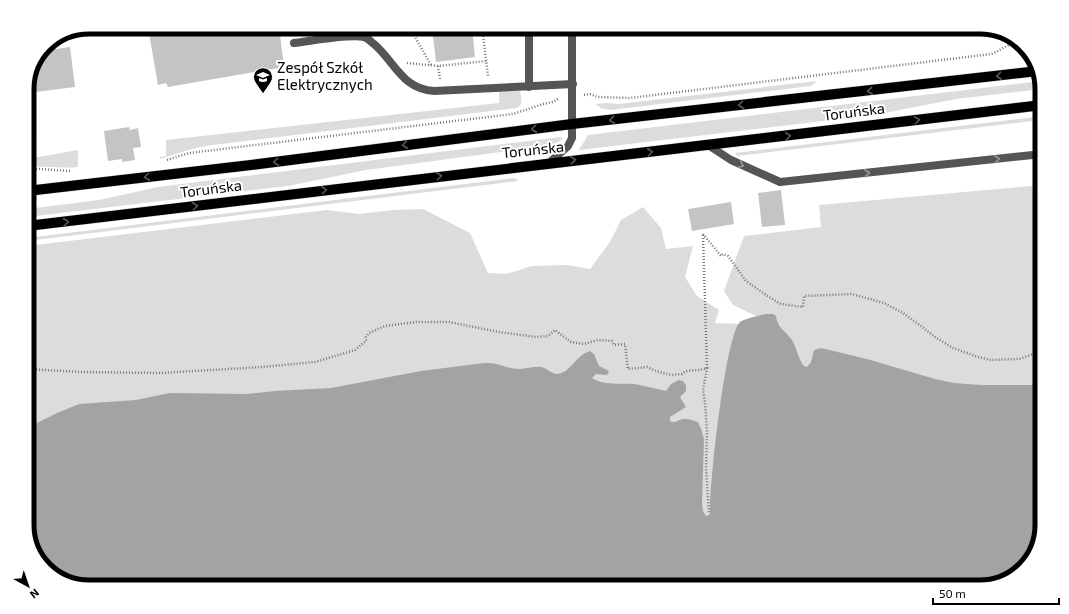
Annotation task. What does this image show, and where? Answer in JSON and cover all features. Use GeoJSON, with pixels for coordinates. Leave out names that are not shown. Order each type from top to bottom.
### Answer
{"type":"FeatureCollection","features":[{"type":"Feature","properties":{"kind":"main road","name":"Toruńska"},"geometry":{"type":"LineString","coordinates":[[34,190],[251,165],[572,124],[1032,72]]}},
{"type":"Feature","properties":{"kind":"main road","name":"Toruńska"},"geometry":{"type":"LineString","coordinates":[[34,225],[1035,106]]}},
{"type":"Feature","properties":{"kind":"street"},"geometry":{"type":"LineString","coordinates":[[529,34],[529,87]]}},
{"type":"Feature","properties":{"kind":"street"},"geometry":{"type":"LineString","coordinates":[[549,163],[568,146],[572,138],[572,34]]}},
{"type":"Feature","properties":{"kind":"street"},"geometry":{"type":"LineString","coordinates":[[294,43],[355,36],[366,38],[377,47],[408,82],[424,91],[573,84]]}},
{"type":"Feature","properties":{"kind":"street"},"geometry":{"type":"LineString","coordinates":[[708,145],[731,160],[780,182],[1035,155]]}},
{"type":"Feature","properties":{"kind":"path"},"geometry":{"type":"LineString","coordinates":[[413,34],[431,65]]}},
{"type":"Feature","properties":{"kind":"path"},"geometry":{"type":"LineString","coordinates":[[483,34],[490,89]]}},
{"type":"Feature","properties":{"kind":"path"},"geometry":{"type":"LineString","coordinates":[[585,95],[590,94],[598,97],[630,98],[990,54],[1012,44]]}},
{"type":"Feature","properties":{"kind":"path"},"geometry":{"type":"LineString","coordinates":[[390,62],[439,66],[486,61]]}},
{"type":"Feature","properties":{"kind":"path"},"geometry":{"type":"LineString","coordinates":[[162,162],[189,153],[513,114],[553,102],[562,97]]}},
{"type":"Feature","properties":{"kind":"path"},"geometry":{"type":"LineString","coordinates":[[34,169],[76,171]]}},
{"type":"Feature","properties":{"kind":"path"},"geometry":{"type":"LineString","coordinates":[[709,514],[706,468],[707,432],[703,391],[707,368],[703,234],[721,256],[723,254],[728,256],[746,281],[782,304],[803,307],[804,296],[852,294],[884,303],[903,313],[935,337],[953,348],[978,357],[991,360],[1013,359],[1035,353]]}},
{"type":"Feature","properties":{"kind":"path"},"geometry":{"type":"LineString","coordinates":[[34,369],[82,372],[161,373],[315,362],[355,350],[366,341],[366,337],[369,333],[385,326],[416,322],[449,322],[536,338],[548,336],[555,330],[571,342],[584,344],[598,340],[612,341],[614,345],[625,344],[628,369],[647,367],[671,376],[682,374],[686,371],[707,368]]}},
{"type":"Feature","properties":{"kind":"shaded area"},"geometry":{"type":"Polygon","coordinates":[[[817,81],[811,86],[610,110],[601,108],[595,104],[618,104],[817,81]]]}},
{"type":"Feature","properties":{"kind":"shaded area"},"geometry":{"type":"Polygon","coordinates":[[[1034,82],[1035,85],[1035,90],[956,99],[874,115],[579,150],[588,135],[1034,82]]]}},
{"type":"Feature","properties":{"kind":"shaded area"},"geometry":{"type":"Polygon","coordinates":[[[520,90],[521,103],[519,107],[516,108],[212,145],[192,149],[160,159],[160,157],[166,156],[166,140],[499,103],[499,92],[520,90]]]}},
{"type":"Feature","properties":{"kind":"shaded area"},"geometry":{"type":"Polygon","coordinates":[[[1035,117],[1035,121],[737,156],[735,153],[1035,117]]]}},
{"type":"Feature","properties":{"kind":"shaded area"},"geometry":{"type":"Polygon","coordinates":[[[561,137],[563,139],[553,145],[366,170],[288,186],[34,216],[34,208],[99,200],[158,187],[561,137]]]}},
{"type":"Feature","properties":{"kind":"shaded area"},"geometry":{"type":"Polygon","coordinates":[[[78,150],[78,167],[34,166],[34,158],[78,150]]]}},
{"type":"Feature","properties":{"kind":"shaded area"},"geometry":{"type":"Polygon","coordinates":[[[514,178],[519,181],[34,240],[34,237],[514,178]]]}},
{"type":"Feature","properties":{"kind":"shaded area"},"geometry":{"type":"Polygon","coordinates":[[[1035,186],[1035,533],[1031,546],[1024,559],[1008,573],[988,580],[81,580],[61,573],[43,556],[37,543],[34,529],[34,245],[327,210],[359,214],[393,210],[423,209],[470,233],[488,273],[506,274],[532,266],[567,265],[590,269],[610,242],[621,220],[643,207],[661,228],[666,249],[693,246],[685,277],[697,296],[719,310],[715,323],[775,325],[733,305],[724,291],[744,236],[821,227],[819,205],[1035,186]]]}},
{"type":"Feature","properties":{"kind":"shaded area"},"geometry":{"type":"Polygon","coordinates":[[[766,314],[773,314],[776,316],[778,324],[790,337],[802,363],[807,367],[811,362],[814,350],[821,348],[954,383],[981,385],[1035,384],[1035,533],[1031,546],[1024,559],[1008,573],[988,580],[81,580],[61,573],[43,556],[37,543],[34,529],[34,424],[79,404],[136,400],[170,393],[247,394],[331,388],[421,371],[484,363],[515,369],[541,367],[558,374],[563,373],[581,356],[590,351],[594,354],[599,366],[609,371],[607,375],[596,374],[592,378],[597,381],[613,384],[635,384],[666,391],[671,384],[679,380],[683,381],[686,385],[686,391],[680,397],[686,407],[670,417],[670,421],[675,422],[683,419],[689,419],[698,422],[701,429],[704,439],[702,503],[703,511],[707,516],[710,514],[715,445],[724,382],[734,333],[742,321],[766,314]]]}},
{"type":"Feature","properties":{"kind":"building"},"geometry":{"type":"Polygon","coordinates":[[[149,34],[280,34],[284,67],[168,87],[166,83],[158,85],[149,34]]]}},
{"type":"Feature","properties":{"kind":"building"},"geometry":{"type":"Polygon","coordinates":[[[433,34],[473,34],[475,57],[436,62],[433,34]]]}},
{"type":"Feature","properties":{"kind":"building"},"geometry":{"type":"Polygon","coordinates":[[[70,47],[75,87],[36,92],[35,82],[36,74],[45,55],[51,50],[70,47]]]}},
{"type":"Feature","properties":{"kind":"building"},"geometry":{"type":"Polygon","coordinates":[[[129,127],[130,130],[138,128],[141,147],[133,148],[135,160],[122,162],[122,159],[108,161],[104,131],[129,127]]]}},
{"type":"Feature","properties":{"kind":"building"},"geometry":{"type":"Polygon","coordinates":[[[781,190],[785,225],[762,227],[758,193],[781,190]]]}},
{"type":"Feature","properties":{"kind":"building"},"geometry":{"type":"Polygon","coordinates":[[[731,202],[734,224],[692,231],[688,209],[731,202]]]}},
{"type":"Feature","properties":{"kind":"place","name":"Zespół Szkół Elektrycznych"},"geometry":{"type":"Point","coordinates":[263,94]}}]}
